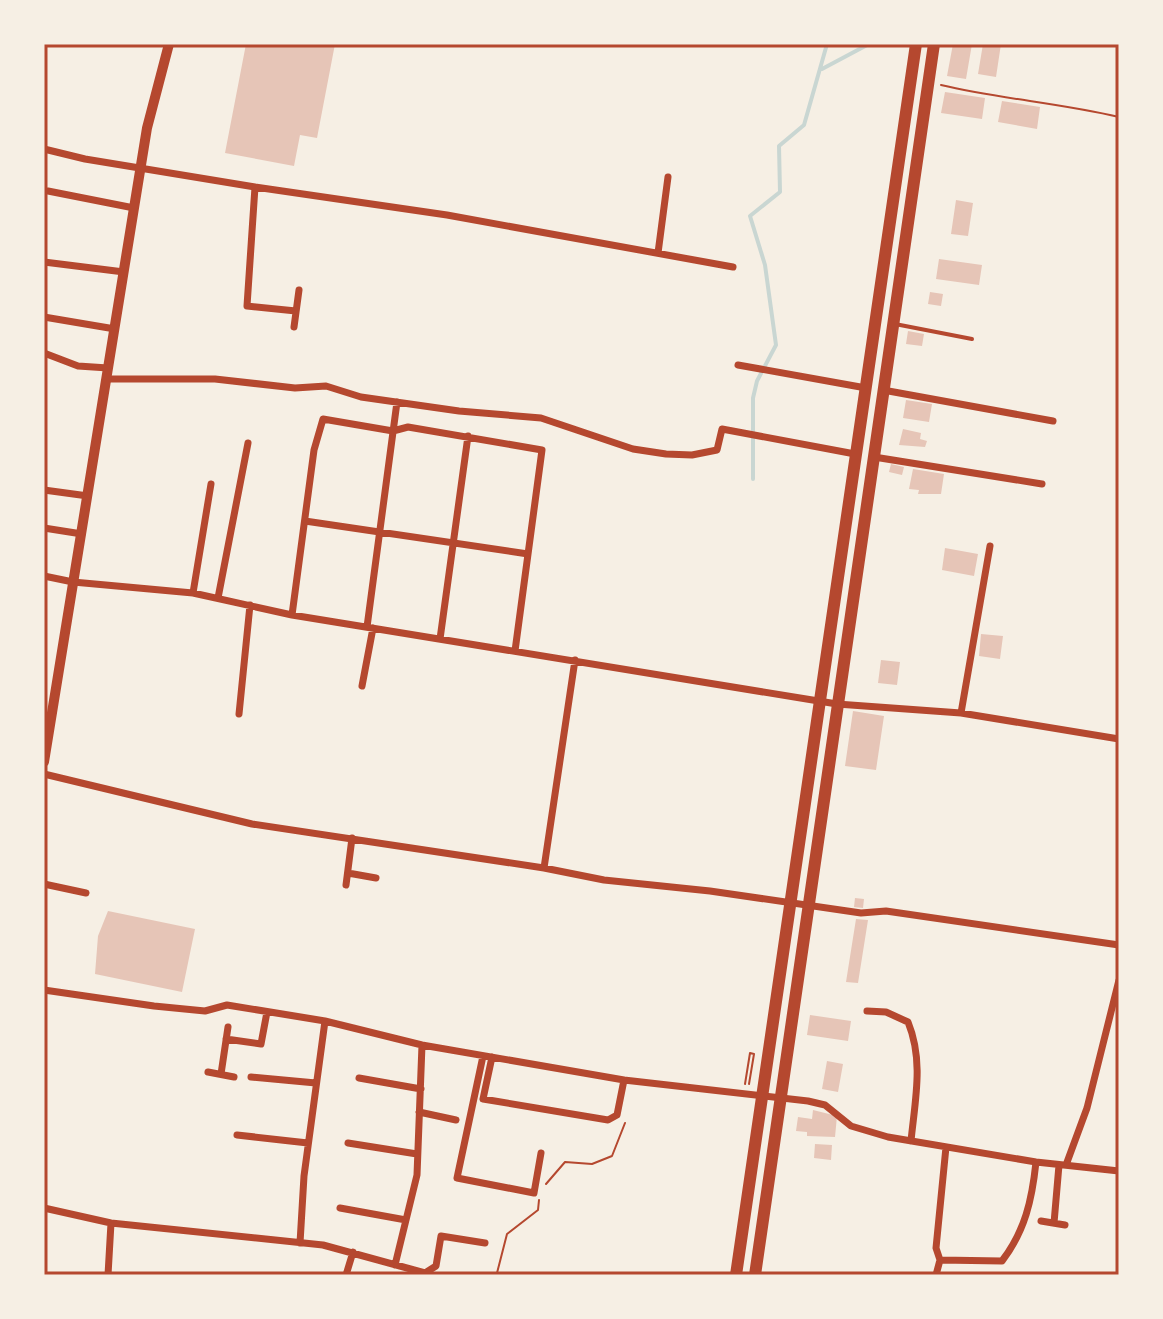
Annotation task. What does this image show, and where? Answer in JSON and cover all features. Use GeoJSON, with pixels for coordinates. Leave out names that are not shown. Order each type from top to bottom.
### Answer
{"type":"FeatureCollection","features":[{"type":"Feature","properties":{"kind":"highway"},"geometry":{"type":"LineString","coordinates":[[736,1275],[916,44]]}},
{"type":"Feature","properties":{"kind":"highway"},"geometry":{"type":"LineString","coordinates":[[755,1275],[934,44]]}},
{"type":"Feature","properties":{"kind":"main road"},"geometry":{"type":"LineString","coordinates":[[44,762],[134,208],[169,44]]}},
{"type":"Feature","properties":{"kind":"street"},"geometry":{"type":"LineString","coordinates":[[44,149],[255,187],[447,215],[733,267]]}},
{"type":"Feature","properties":{"kind":"street"},"geometry":{"type":"LineString","coordinates":[[658,253],[668,177]]}},
{"type":"Feature","properties":{"kind":"street"},"geometry":{"type":"LineString","coordinates":[[255,187],[247,306],[296,311]]}},
{"type":"Feature","properties":{"kind":"street"},"geometry":{"type":"LineString","coordinates":[[48,191],[134,208]]}},
{"type":"Feature","properties":{"kind":"street"},"geometry":{"type":"LineString","coordinates":[[44,262],[124,272]]}},
{"type":"Feature","properties":{"kind":"street"},"geometry":{"type":"LineString","coordinates":[[294,327],[299,290]]}},
{"type":"Feature","properties":{"kind":"street"},"geometry":{"type":"LineString","coordinates":[[44,317],[115,329]]}},
{"type":"Feature","properties":{"kind":"street"},"geometry":{"type":"LineString","coordinates":[[44,353],[108,373],[215,379],[295,388],[326,386],[397,402],[541,418],[633,449],[666,454],[717,450],[722,429],[855,454]]}},
{"type":"Feature","properties":{"kind":"street"},"geometry":{"type":"LineString","coordinates":[[738,365],[866,388]]}},
{"type":"Feature","properties":{"kind":"street"},"geometry":{"type":"LineString","coordinates":[[883,390],[1053,421]]}},
{"type":"Feature","properties":{"kind":"street"},"geometry":{"type":"LineString","coordinates":[[362,686],[397,402]]}},
{"type":"Feature","properties":{"kind":"street"},"geometry":{"type":"LineString","coordinates":[[292,615],[314,450],[323,419],[393,431],[408,427],[468,436],[542,450],[515,651]]}},
{"type":"Feature","properties":{"kind":"street"},"geometry":{"type":"LineString","coordinates":[[440,639],[468,436]]}},
{"type":"Feature","properties":{"kind":"street"},"geometry":{"type":"LineString","coordinates":[[218,598],[248,443]]}},
{"type":"Feature","properties":{"kind":"street"},"geometry":{"type":"LineString","coordinates":[[874,457],[1042,484]]}},
{"type":"Feature","properties":{"kind":"street"},"geometry":{"type":"LineString","coordinates":[[193,593],[211,484]]}},
{"type":"Feature","properties":{"kind":"street"},"geometry":{"type":"LineString","coordinates":[[44,490],[88,496]]}},
{"type":"Feature","properties":{"kind":"street"},"geometry":{"type":"LineString","coordinates":[[305,521],[528,554]]}},
{"type":"Feature","properties":{"kind":"street"},"geometry":{"type":"LineString","coordinates":[[44,528],[82,534]]}},
{"type":"Feature","properties":{"kind":"street"},"geometry":{"type":"LineString","coordinates":[[961,713],[990,546]]}},
{"type":"Feature","properties":{"kind":"street"},"geometry":{"type":"LineString","coordinates":[[44,576],[73,582],[193,593],[292,615],[837,704],[961,713],[1119,739]]}},
{"type":"Feature","properties":{"kind":"street"},"geometry":{"type":"LineString","coordinates":[[239,714],[250,605]]}},
{"type":"Feature","properties":{"kind":"street"},"geometry":{"type":"LineString","coordinates":[[544,868],[575,660]]}},
{"type":"Feature","properties":{"kind":"street"},"geometry":{"type":"LineString","coordinates":[[44,774],[252,824],[544,868],[604,880],[861,913],[886,911],[1119,945]]}},
{"type":"Feature","properties":{"kind":"street"},"geometry":{"type":"LineString","coordinates":[[346,885],[352,838]]}},
{"type":"Feature","properties":{"kind":"street"},"geometry":{"type":"LineString","coordinates":[[348,873],[376,878]]}},
{"type":"Feature","properties":{"kind":"street"},"geometry":{"type":"LineString","coordinates":[[44,884],[86,893]]}},
{"type":"Feature","properties":{"kind":"street"},"geometry":{"type":"LineString","coordinates":[[1054,1223],[1062,1165],[1087,1108],[1119,980]]}},
{"type":"Feature","properties":{"kind":"street"},"geometry":{"type":"LineString","coordinates":[[44,990],[205,1011],[227,1005],[325,1021],[422,1045],[624,1080],[825,1105],[851,1126],[911,1141],[1036,1162],[1119,1171]]}},
{"type":"Feature","properties":{"kind":"street"},"geometry":{"type":"LineString","coordinates":[[867,1011],[886,1012],[908,1022],[914,1037],[919,1062],[911,1141]]}},
{"type":"Feature","properties":{"kind":"street"},"geometry":{"type":"LineString","coordinates":[[226,1039],[261,1044],[267,1012]]}},
{"type":"Feature","properties":{"kind":"street"},"geometry":{"type":"LineString","coordinates":[[300,1243],[308,1143],[325,1021]]}},
{"type":"Feature","properties":{"kind":"street"},"geometry":{"type":"LineString","coordinates":[[221,1074],[228,1027]]}},
{"type":"Feature","properties":{"kind":"street"},"geometry":{"type":"LineString","coordinates":[[395,1265],[417,1175],[422,1045]]}},
{"type":"Feature","properties":{"kind":"street"},"geometry":{"type":"LineString","coordinates":[[483,1056],[457,1178],[534,1193],[541,1153]]}},
{"type":"Feature","properties":{"kind":"street"},"geometry":{"type":"LineString","coordinates":[[492,1057],[483,1099],[608,1120],[617,1115],[624,1080]]}},
{"type":"Feature","properties":{"kind":"street"},"geometry":{"type":"LineString","coordinates":[[208,1072],[234,1077]]}},
{"type":"Feature","properties":{"kind":"street"},"geometry":{"type":"LineString","coordinates":[[251,1077],[316,1083]]}},
{"type":"Feature","properties":{"kind":"street"},"geometry":{"type":"LineString","coordinates":[[359,1078],[421,1089]]}},
{"type":"Feature","properties":{"kind":"street"},"geometry":{"type":"LineString","coordinates":[[419,1112],[456,1120]]}},
{"type":"Feature","properties":{"kind":"street"},"geometry":{"type":"LineString","coordinates":[[237,1135],[308,1143]]}},
{"type":"Feature","properties":{"kind":"street"},"geometry":{"type":"LineString","coordinates":[[348,1143],[417,1154]]}},
{"type":"Feature","properties":{"kind":"street"},"geometry":{"type":"LineString","coordinates":[[936,1275],[940,1260],[936,1248],[946,1147]]}},
{"type":"Feature","properties":{"kind":"street"},"geometry":{"type":"LineString","coordinates":[[940,1260],[1002,1261],[1018,1240],[1029,1207],[1036,1162]]}},
{"type":"Feature","properties":{"kind":"street"},"geometry":{"type":"LineString","coordinates":[[44,1208],[111,1223],[300,1243],[353,1252],[425,1273],[436,1266],[441,1236],[485,1243]]}},
{"type":"Feature","properties":{"kind":"street"},"geometry":{"type":"LineString","coordinates":[[340,1208],[406,1220]]}},
{"type":"Feature","properties":{"kind":"street"},"geometry":{"type":"LineString","coordinates":[[1041,1221],[1065,1225]]}},
{"type":"Feature","properties":{"kind":"street"},"geometry":{"type":"LineString","coordinates":[[108,1275],[111,1223]]}},
{"type":"Feature","properties":{"kind":"street"},"geometry":{"type":"LineString","coordinates":[[346,1275],[353,1252]]}},
{"type":"Feature","properties":{"kind":"lane"},"geometry":{"type":"LineString","coordinates":[[893,324],[972,339]]}},
{"type":"Feature","properties":{"kind":"path"},"geometry":{"type":"LineString","coordinates":[[929,82],[1005,100],[1063,104],[1119,117]]}},
{"type":"Feature","properties":{"kind":"path"},"geometry":{"type":"LineString","coordinates":[[744,1093],[750,1053],[754,1054],[750,1078]]}},
{"type":"Feature","properties":{"kind":"path"},"geometry":{"type":"LineString","coordinates":[[440,1275],[497,1273],[507,1234],[538,1210],[541,1190],[565,1162],[592,1164],[612,1156],[621,1141],[627,1114]]}},
{"type":"Feature","properties":{"kind":"building"},"geometry":{"type":"Polygon","coordinates":[[[246,44],[335,44],[317,138],[300,135],[294,166],[225,153],[246,44]]]}},
{"type":"Feature","properties":{"kind":"building"},"geometry":{"type":"Polygon","coordinates":[[[953,44],[972,44],[966,79],[947,76],[953,44]]]}},
{"type":"Feature","properties":{"kind":"building"},"geometry":{"type":"Polygon","coordinates":[[[983,44],[1001,44],[996,77],[978,74],[983,44]]]}},
{"type":"Feature","properties":{"kind":"building"},"geometry":{"type":"Polygon","coordinates":[[[945,92],[985,98],[982,119],[941,113],[945,92]]]}},
{"type":"Feature","properties":{"kind":"building"},"geometry":{"type":"Polygon","coordinates":[[[1002,101],[1040,107],[1037,129],[998,122],[1002,101]]]}},
{"type":"Feature","properties":{"kind":"building"},"geometry":{"type":"Polygon","coordinates":[[[956,200],[973,203],[968,236],[951,234],[956,200]]]}},
{"type":"Feature","properties":{"kind":"building"},"geometry":{"type":"Polygon","coordinates":[[[939,259],[982,265],[979,285],[936,279],[939,259]]]}},
{"type":"Feature","properties":{"kind":"building"},"geometry":{"type":"Polygon","coordinates":[[[930,292],[943,294],[941,306],[928,304],[930,292]]]}},
{"type":"Feature","properties":{"kind":"building"},"geometry":{"type":"Polygon","coordinates":[[[908,331],[924,334],[922,346],[906,344],[908,331]]]}},
{"type":"Feature","properties":{"kind":"building"},"geometry":{"type":"Polygon","coordinates":[[[906,400],[932,404],[929,422],[903,418],[906,400]]]}},
{"type":"Feature","properties":{"kind":"building"},"geometry":{"type":"Polygon","coordinates":[[[903,429],[921,433],[920,439],[927,441],[925,447],[899,445],[903,429]]]}},
{"type":"Feature","properties":{"kind":"building"},"geometry":{"type":"Polygon","coordinates":[[[891,464],[904,467],[902,475],[889,472],[891,464]]]}},
{"type":"Feature","properties":{"kind":"building"},"geometry":{"type":"Polygon","coordinates":[[[913,469],[944,474],[941,494],[918,494],[919,490],[909,489],[913,469]]]}},
{"type":"Feature","properties":{"kind":"building"},"geometry":{"type":"Polygon","coordinates":[[[945,548],[978,554],[974,576],[942,570],[945,548]]]}},
{"type":"Feature","properties":{"kind":"building"},"geometry":{"type":"Polygon","coordinates":[[[981,634],[1003,636],[1000,659],[979,656],[981,634]]]}},
{"type":"Feature","properties":{"kind":"building"},"geometry":{"type":"Polygon","coordinates":[[[881,660],[900,662],[897,685],[878,683],[881,660]]]}},
{"type":"Feature","properties":{"kind":"building"},"geometry":{"type":"Polygon","coordinates":[[[853,711],[884,716],[876,770],[845,766],[853,711]]]}},
{"type":"Feature","properties":{"kind":"building"},"geometry":{"type":"Polygon","coordinates":[[[855,898],[864,899],[863,908],[854,907],[855,898]]]}},
{"type":"Feature","properties":{"kind":"building"},"geometry":{"type":"Polygon","coordinates":[[[108,911],[195,929],[182,992],[95,974],[98,936],[108,911]]]}},
{"type":"Feature","properties":{"kind":"building"},"geometry":{"type":"Polygon","coordinates":[[[856,919],[868,920],[858,983],[846,982],[856,919]]]}},
{"type":"Feature","properties":{"kind":"building"},"geometry":{"type":"Polygon","coordinates":[[[810,1015],[851,1021],[848,1041],[807,1035],[810,1015]]]}},
{"type":"Feature","properties":{"kind":"building"},"geometry":{"type":"Polygon","coordinates":[[[827,1061],[843,1064],[838,1092],[822,1089],[827,1061]]]}},
{"type":"Feature","properties":{"kind":"building"},"geometry":{"type":"Polygon","coordinates":[[[813,1110],[837,1116],[835,1137],[807,1136],[807,1132],[796,1131],[798,1117],[812,1119],[813,1110]]]}},
{"type":"Feature","properties":{"kind":"building"},"geometry":{"type":"Polygon","coordinates":[[[815,1144],[832,1145],[831,1160],[814,1158],[815,1144]]]}},
{"type":"Feature","properties":{"kind":"waterway"},"geometry":{"type":"LineString","coordinates":[[753,479],[753,398],[757,381],[776,345],[765,265],[750,216],[780,192],[779,146],[804,125],[827,44]]}},
{"type":"Feature","properties":{"kind":"waterway"},"geometry":{"type":"LineString","coordinates":[[822,69],[869,44]]}}]}
